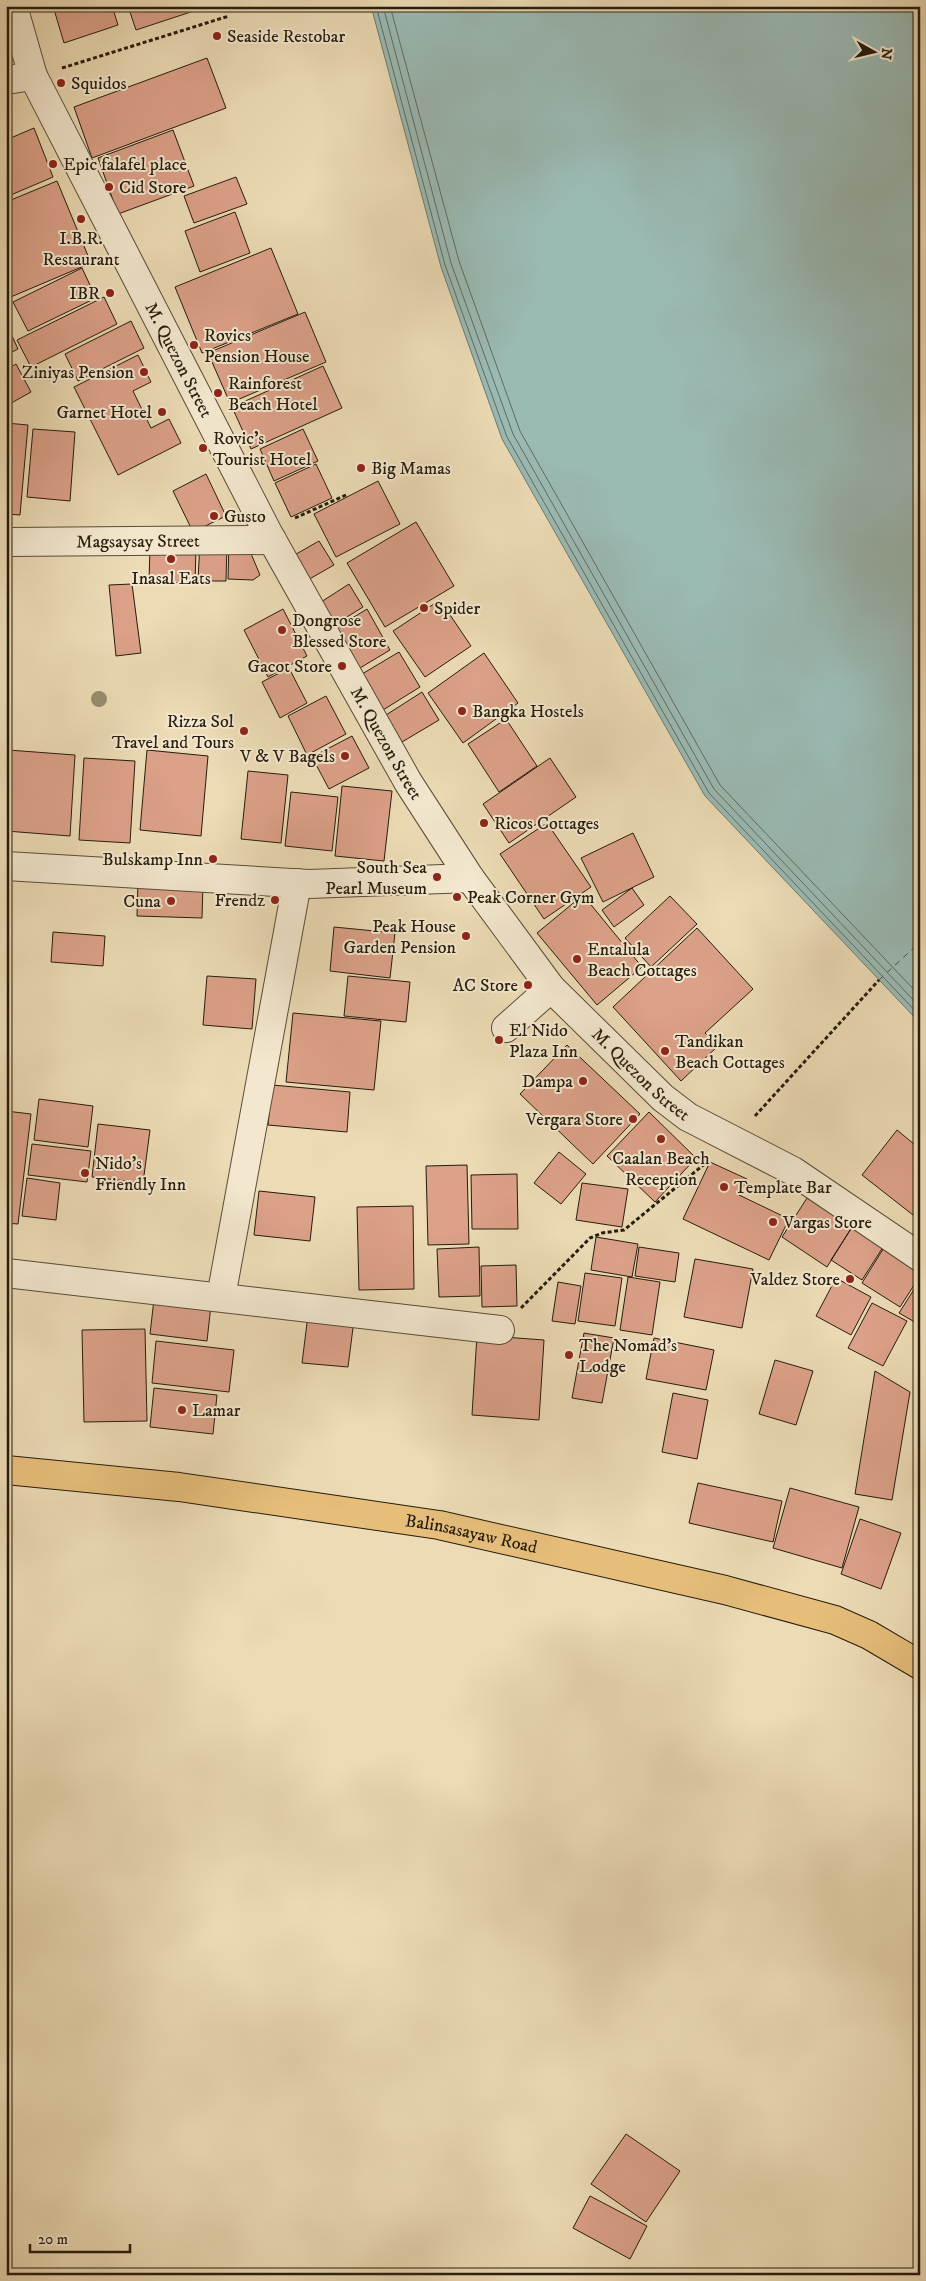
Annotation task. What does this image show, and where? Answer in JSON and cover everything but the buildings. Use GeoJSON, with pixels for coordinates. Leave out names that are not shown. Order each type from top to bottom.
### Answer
{"type":"FeatureCollection","features":[{"type":"Feature","properties":{"kind":"main road","name":"Balinsasayaw Road"},"geometry":{"type":"LineString","coordinates":[[6,1470],[179,1487],[439,1525],[725,1590],[835,1620],[869,1635],[920,1666]]}},
{"type":"Feature","properties":{"kind":"street","name":"M. Quezon Street"},"geometry":{"type":"LineString","coordinates":[[13,6],[19,78],[269,536],[408,782],[470,878],[551,988],[663,1098],[688,1116],[732,1141],[793,1171],[920,1258]]}},
{"type":"Feature","properties":{"kind":"street","name":"Magsaysay Street"},"geometry":{"type":"LineString","coordinates":[[6,542],[269,536]]}},
{"type":"Feature","properties":{"kind":"street"},"geometry":{"type":"LineString","coordinates":[[6,866],[297,882],[470,878]]}},
{"type":"Feature","properties":{"kind":"street"},"geometry":{"type":"LineString","coordinates":[[221,1297],[297,882]]}},
{"type":"Feature","properties":{"kind":"street"},"geometry":{"type":"LineString","coordinates":[[506,1028],[551,988]]}},
{"type":"Feature","properties":{"kind":"street"},"geometry":{"type":"LineString","coordinates":[[6,1273],[500,1330]]}},
{"type":"Feature","properties":{"kind":"path"},"geometry":{"type":"LineString","coordinates":[[19,78],[229,16]]}},
{"type":"Feature","properties":{"kind":"path"},"geometry":{"type":"LineString","coordinates":[[269,536],[346,495]]}},
{"type":"Feature","properties":{"kind":"path"},"geometry":{"type":"LineString","coordinates":[[500,1330],[590,1238],[602,1233],[624,1230],[732,1141],[879,980]]}},
{"type":"Feature","properties":{"kind":"water"},"geometry":{"type":"Polygon","coordinates":[[[371,6],[920,6],[920,1023],[705,796],[502,439],[441,267],[371,6]]]}},
{"type":"Feature","properties":{"kind":"ferry route"},"geometry":{"type":"LineString","coordinates":[[879,980],[920,942]]}},
{"type":"Feature","properties":{"kind":"place","name":"Seaside Restobar"},"geometry":{"type":"Point","coordinates":[217,36]}},
{"type":"Feature","properties":{"kind":"place","name":"Squidos"},"geometry":{"type":"Point","coordinates":[61,83]}},
{"type":"Feature","properties":{"kind":"place","name":"Epic falafel place"},"geometry":{"type":"Point","coordinates":[53,164]}},
{"type":"Feature","properties":{"kind":"place","name":"Cid Store"},"geometry":{"type":"Point","coordinates":[109,187]}},
{"type":"Feature","properties":{"kind":"place","name":"I.B.R. Restaurant"},"geometry":{"type":"Point","coordinates":[81,219]}},
{"type":"Feature","properties":{"kind":"place","name":"IBR"},"geometry":{"type":"Point","coordinates":[110,293]}},
{"type":"Feature","properties":{"kind":"place","name":"Rovics Pension House"},"geometry":{"type":"Point","coordinates":[194,345]}},
{"type":"Feature","properties":{"kind":"place","name":"Ziniyas Pension"},"geometry":{"type":"Point","coordinates":[144,372]}},
{"type":"Feature","properties":{"kind":"place","name":"Rainforest Beach Hotel"},"geometry":{"type":"Point","coordinates":[218,393]}},
{"type":"Feature","properties":{"kind":"place","name":"Garnet Hotel"},"geometry":{"type":"Point","coordinates":[162,412]}},
{"type":"Feature","properties":{"kind":"place","name":"Rovic's Tourist Hotel"},"geometry":{"type":"Point","coordinates":[203,448]}},
{"type":"Feature","properties":{"kind":"place","name":"Big Mamas"},"geometry":{"type":"Point","coordinates":[361,468]}},
{"type":"Feature","properties":{"kind":"place","name":"Gusto"},"geometry":{"type":"Point","coordinates":[214,516]}},
{"type":"Feature","properties":{"kind":"place","name":"Inasal Eats"},"geometry":{"type":"Point","coordinates":[171,559]}},
{"type":"Feature","properties":{"kind":"place","name":"Spider"},"geometry":{"type":"Point","coordinates":[424,608]}},
{"type":"Feature","properties":{"kind":"place","name":"Dongrose Blessed Store"},"geometry":{"type":"Point","coordinates":[282,630]}},
{"type":"Feature","properties":{"kind":"place","name":"Gacot Store"},"geometry":{"type":"Point","coordinates":[342,666]}},
{"type":"Feature","properties":{"kind":"place","name":"Bangka Hostels"},"geometry":{"type":"Point","coordinates":[462,711]}},
{"type":"Feature","properties":{"kind":"place","name":"Rizza Sol Travel and Tours"},"geometry":{"type":"Point","coordinates":[244,731]}},
{"type":"Feature","properties":{"kind":"place","name":"V & V Bagels"},"geometry":{"type":"Point","coordinates":[345,756]}},
{"type":"Feature","properties":{"kind":"place","name":"Ricos Cottages"},"geometry":{"type":"Point","coordinates":[484,823]}},
{"type":"Feature","properties":{"kind":"place","name":"Bulskamp Inn"},"geometry":{"type":"Point","coordinates":[213,859]}},
{"type":"Feature","properties":{"kind":"place","name":"South Sea Pearl Museum"},"geometry":{"type":"Point","coordinates":[437,877]}},
{"type":"Feature","properties":{"kind":"place","name":"Peak Corner Gym"},"geometry":{"type":"Point","coordinates":[457,897]}},
{"type":"Feature","properties":{"kind":"place","name":"Frendz"},"geometry":{"type":"Point","coordinates":[275,900]}},
{"type":"Feature","properties":{"kind":"place","name":"Cuna"},"geometry":{"type":"Point","coordinates":[171,901]}},
{"type":"Feature","properties":{"kind":"place","name":"Peak House Garden Pension"},"geometry":{"type":"Point","coordinates":[466,936]}},
{"type":"Feature","properties":{"kind":"place","name":"Entalula Beach Cottages"},"geometry":{"type":"Point","coordinates":[577,959]}},
{"type":"Feature","properties":{"kind":"place","name":"AC Store"},"geometry":{"type":"Point","coordinates":[528,985]}},
{"type":"Feature","properties":{"kind":"place","name":"El Nido Plaza Inn"},"geometry":{"type":"Point","coordinates":[499,1040]}},
{"type":"Feature","properties":{"kind":"place","name":"Tandikan Beach Cottages"},"geometry":{"type":"Point","coordinates":[665,1051]}},
{"type":"Feature","properties":{"kind":"place","name":"Dampa"},"geometry":{"type":"Point","coordinates":[583,1081]}},
{"type":"Feature","properties":{"kind":"place","name":"Vergara Store"},"geometry":{"type":"Point","coordinates":[633,1119]}},
{"type":"Feature","properties":{"kind":"place","name":"Caalan Beach Reception"},"geometry":{"type":"Point","coordinates":[661,1139]}},
{"type":"Feature","properties":{"kind":"place","name":"Nido's Friendly Inn"},"geometry":{"type":"Point","coordinates":[85,1173]}},
{"type":"Feature","properties":{"kind":"place","name":"Template Bar"},"geometry":{"type":"Point","coordinates":[724,1187]}},
{"type":"Feature","properties":{"kind":"place","name":"Vargas Store"},"geometry":{"type":"Point","coordinates":[773,1222]}},
{"type":"Feature","properties":{"kind":"place","name":"Valdez Store"},"geometry":{"type":"Point","coordinates":[850,1279]}},
{"type":"Feature","properties":{"kind":"place","name":"The Nomad’s Lodge"},"geometry":{"type":"Point","coordinates":[569,1355]}},
{"type":"Feature","properties":{"kind":"place","name":"Lamar"},"geometry":{"type":"Point","coordinates":[182,1410]}}]}
